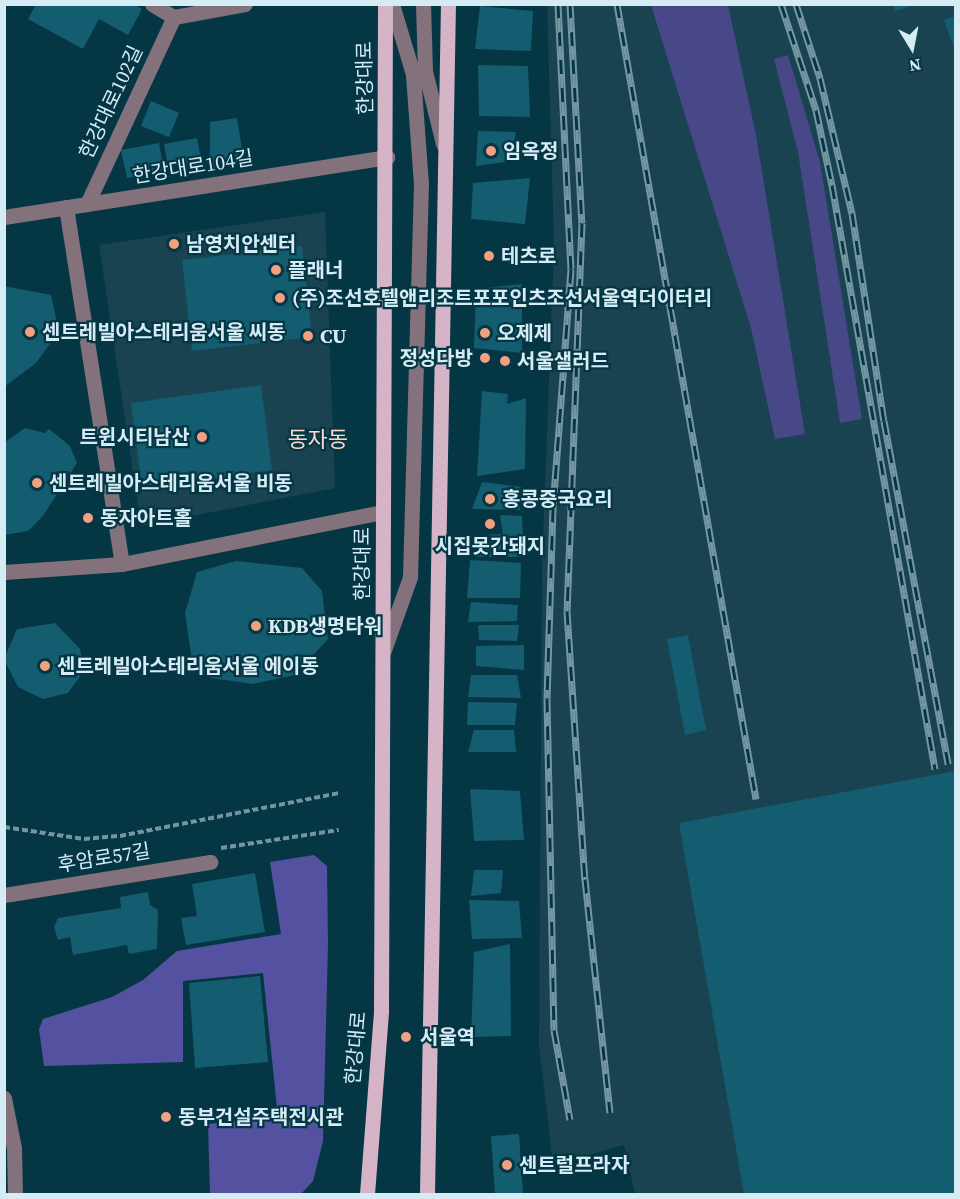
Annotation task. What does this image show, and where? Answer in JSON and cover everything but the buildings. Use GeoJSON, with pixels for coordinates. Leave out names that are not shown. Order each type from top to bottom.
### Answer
{"type":"FeatureCollection","features":[{"type":"Feature","properties":{"kind":"main road","name":"한강대로"},"geometry":{"type":"LineString","coordinates":[[367,1194],[381,1011],[387,157],[385,4]]}},
{"type":"Feature","properties":{"kind":"main road"},"geometry":{"type":"LineString","coordinates":[[427,1194],[448,4]]}},
{"type":"Feature","properties":{"kind":"main road"},"geometry":{"type":"LineString","coordinates":[[357,1194],[369,1152]]}},
{"type":"Feature","properties":{"kind":"street"},"geometry":{"type":"LineString","coordinates":[[152,4],[174,16],[245,4]]}},
{"type":"Feature","properties":{"kind":"street"},"geometry":{"type":"LineString","coordinates":[[383,653],[410,577],[421,195],[413,74],[392,4]]}},
{"type":"Feature","properties":{"kind":"street"},"geometry":{"type":"LineString","coordinates":[[423,4],[426,71],[445,153]]}},
{"type":"Feature","properties":{"kind":"street","name":"한강대로102길"},"geometry":{"type":"LineString","coordinates":[[87,204],[174,16]]}},
{"type":"Feature","properties":{"kind":"street","name":"한강대로104길"},"geometry":{"type":"LineString","coordinates":[[4,217],[387,157]]}},
{"type":"Feature","properties":{"kind":"street"},"geometry":{"type":"LineString","coordinates":[[66,207],[122,564]]}},
{"type":"Feature","properties":{"kind":"street"},"geometry":{"type":"LineString","coordinates":[[4,572],[122,564],[383,512]]}},
{"type":"Feature","properties":{"kind":"street","name":"후암로57길"},"geometry":{"type":"LineString","coordinates":[[4,895],[211,856]]}},
{"type":"Feature","properties":{"kind":"street"},"geometry":{"type":"LineString","coordinates":[[4,1098],[14,1148],[15,1194]]}},
{"type":"Feature","properties":{"kind":"path"},"geometry":{"type":"LineString","coordinates":[[4,827],[96,838],[340,794]]}},
{"type":"Feature","properties":{"kind":"path"},"geometry":{"type":"LineString","coordinates":[[211,856],[339,830]]}},
{"type":"Feature","properties":{"kind":"shaded area"},"geometry":{"type":"Polygon","coordinates":[[[547,5],[955,5],[955,1194],[635,1194],[624,1145],[553,1165],[539,1045],[542,566],[554,246],[547,5]]]}},
{"type":"Feature","properties":{"kind":"shaded area"},"geometry":{"type":"Polygon","coordinates":[[[651,5],[728,5],[756,135],[805,434],[775,439],[751,328],[651,5]]]}},
{"type":"Feature","properties":{"kind":"shaded area"},"geometry":{"type":"Polygon","coordinates":[[[788,55],[820,162],[862,419],[840,423],[798,152],[774,59],[788,55]]]}},
{"type":"Feature","properties":{"kind":"shaded area","name":"트윈시티남산"},"geometry":{"type":"Polygon","coordinates":[[[325,212],[335,488],[141,526],[99,245],[325,212]]]}},
{"type":"Feature","properties":{"kind":"shaded area"},"geometry":{"type":"Polygon","coordinates":[[[314,855],[327,866],[328,944],[323,1141],[313,1181],[301,1194],[210,1194],[208,1124],[278,1117],[263,973],[183,981],[183,1062],[44,1066],[39,1029],[43,1019],[112,997],[143,980],[177,951],[281,934],[270,862],[314,855]]]}},
{"type":"Feature","properties":{"kind":"railway"},"geometry":{"type":"LineString","coordinates":[[558,4],[571,269],[553,508],[547,698],[554,1030],[570,1120]]}},
{"type":"Feature","properties":{"kind":"railway"},"geometry":{"type":"LineString","coordinates":[[570,4],[582,223],[567,611],[585,879],[610,1113]]}},
{"type":"Feature","properties":{"kind":"railway"},"geometry":{"type":"LineString","coordinates":[[617,4],[756,799]]}},
{"type":"Feature","properties":{"kind":"railway"},"geometry":{"type":"LineString","coordinates":[[781,4],[816,110],[832,185],[935,769]]}},
{"type":"Feature","properties":{"kind":"railway"},"geometry":{"type":"LineString","coordinates":[[796,4],[820,78],[852,213],[884,421],[948,764]]}},
{"type":"Feature","properties":{"kind":"place","name":"임옥정"},"geometry":{"type":"Point","coordinates":[491,151]}},
{"type":"Feature","properties":{"kind":"place","name":"남영치안센터"},"geometry":{"type":"Point","coordinates":[174,244]}},
{"type":"Feature","properties":{"kind":"place","name":"테츠로"},"geometry":{"type":"Point","coordinates":[489,256]}},
{"type":"Feature","properties":{"kind":"place","name":"플래너"},"geometry":{"type":"Point","coordinates":[276,270]}},
{"type":"Feature","properties":{"kind":"place","name":"(주)조선호텔앤리조트포포인츠조선서울역더이터리"},"geometry":{"type":"Point","coordinates":[280,298]}},
{"type":"Feature","properties":{"kind":"place","name":"센트레빌아스테리움서울 씨동"},"geometry":{"type":"Point","coordinates":[30,332]}},
{"type":"Feature","properties":{"kind":"place","name":"오제제"},"geometry":{"type":"Point","coordinates":[485,333]}},
{"type":"Feature","properties":{"kind":"place","name":"CU"},"geometry":{"type":"Point","coordinates":[308,336]}},
{"type":"Feature","properties":{"kind":"place","name":"정성다방"},"geometry":{"type":"Point","coordinates":[485,358]}},
{"type":"Feature","properties":{"kind":"place","name":"서울샐러드"},"geometry":{"type":"Point","coordinates":[505,361]}},
{"type":"Feature","properties":{"kind":"place","name":"트윈시티남산"},"geometry":{"type":"Point","coordinates":[202,437]}},
{"type":"Feature","properties":{"kind":"place","name":"센트레빌아스테리움서울 비동"},"geometry":{"type":"Point","coordinates":[37,483]}},
{"type":"Feature","properties":{"kind":"place","name":"홍콩중국요리"},"geometry":{"type":"Point","coordinates":[490,499]}},
{"type":"Feature","properties":{"kind":"place","name":"동자아트홀"},"geometry":{"type":"Point","coordinates":[88,518]}},
{"type":"Feature","properties":{"kind":"place","name":"시집못간돼지"},"geometry":{"type":"Point","coordinates":[490,524]}},
{"type":"Feature","properties":{"kind":"place","name":"KDB생명타워"},"geometry":{"type":"Point","coordinates":[256,626]}},
{"type":"Feature","properties":{"kind":"place","name":"센트레빌아스테리움서울 에이동"},"geometry":{"type":"Point","coordinates":[45,666]}},
{"type":"Feature","properties":{"kind":"place","name":"서울역"},"geometry":{"type":"Point","coordinates":[406,1037]}},
{"type":"Feature","properties":{"kind":"place","name":"동부건설주택전시관"},"geometry":{"type":"Point","coordinates":[166,1117]}},
{"type":"Feature","properties":{"kind":"place","name":"센트럴프라자"},"geometry":{"type":"Point","coordinates":[507,1165]}},
{"type":"Feature","properties":{"kind":"district","name":"동자동"},"geometry":{"type":"Point","coordinates":[318,440]}}]}
